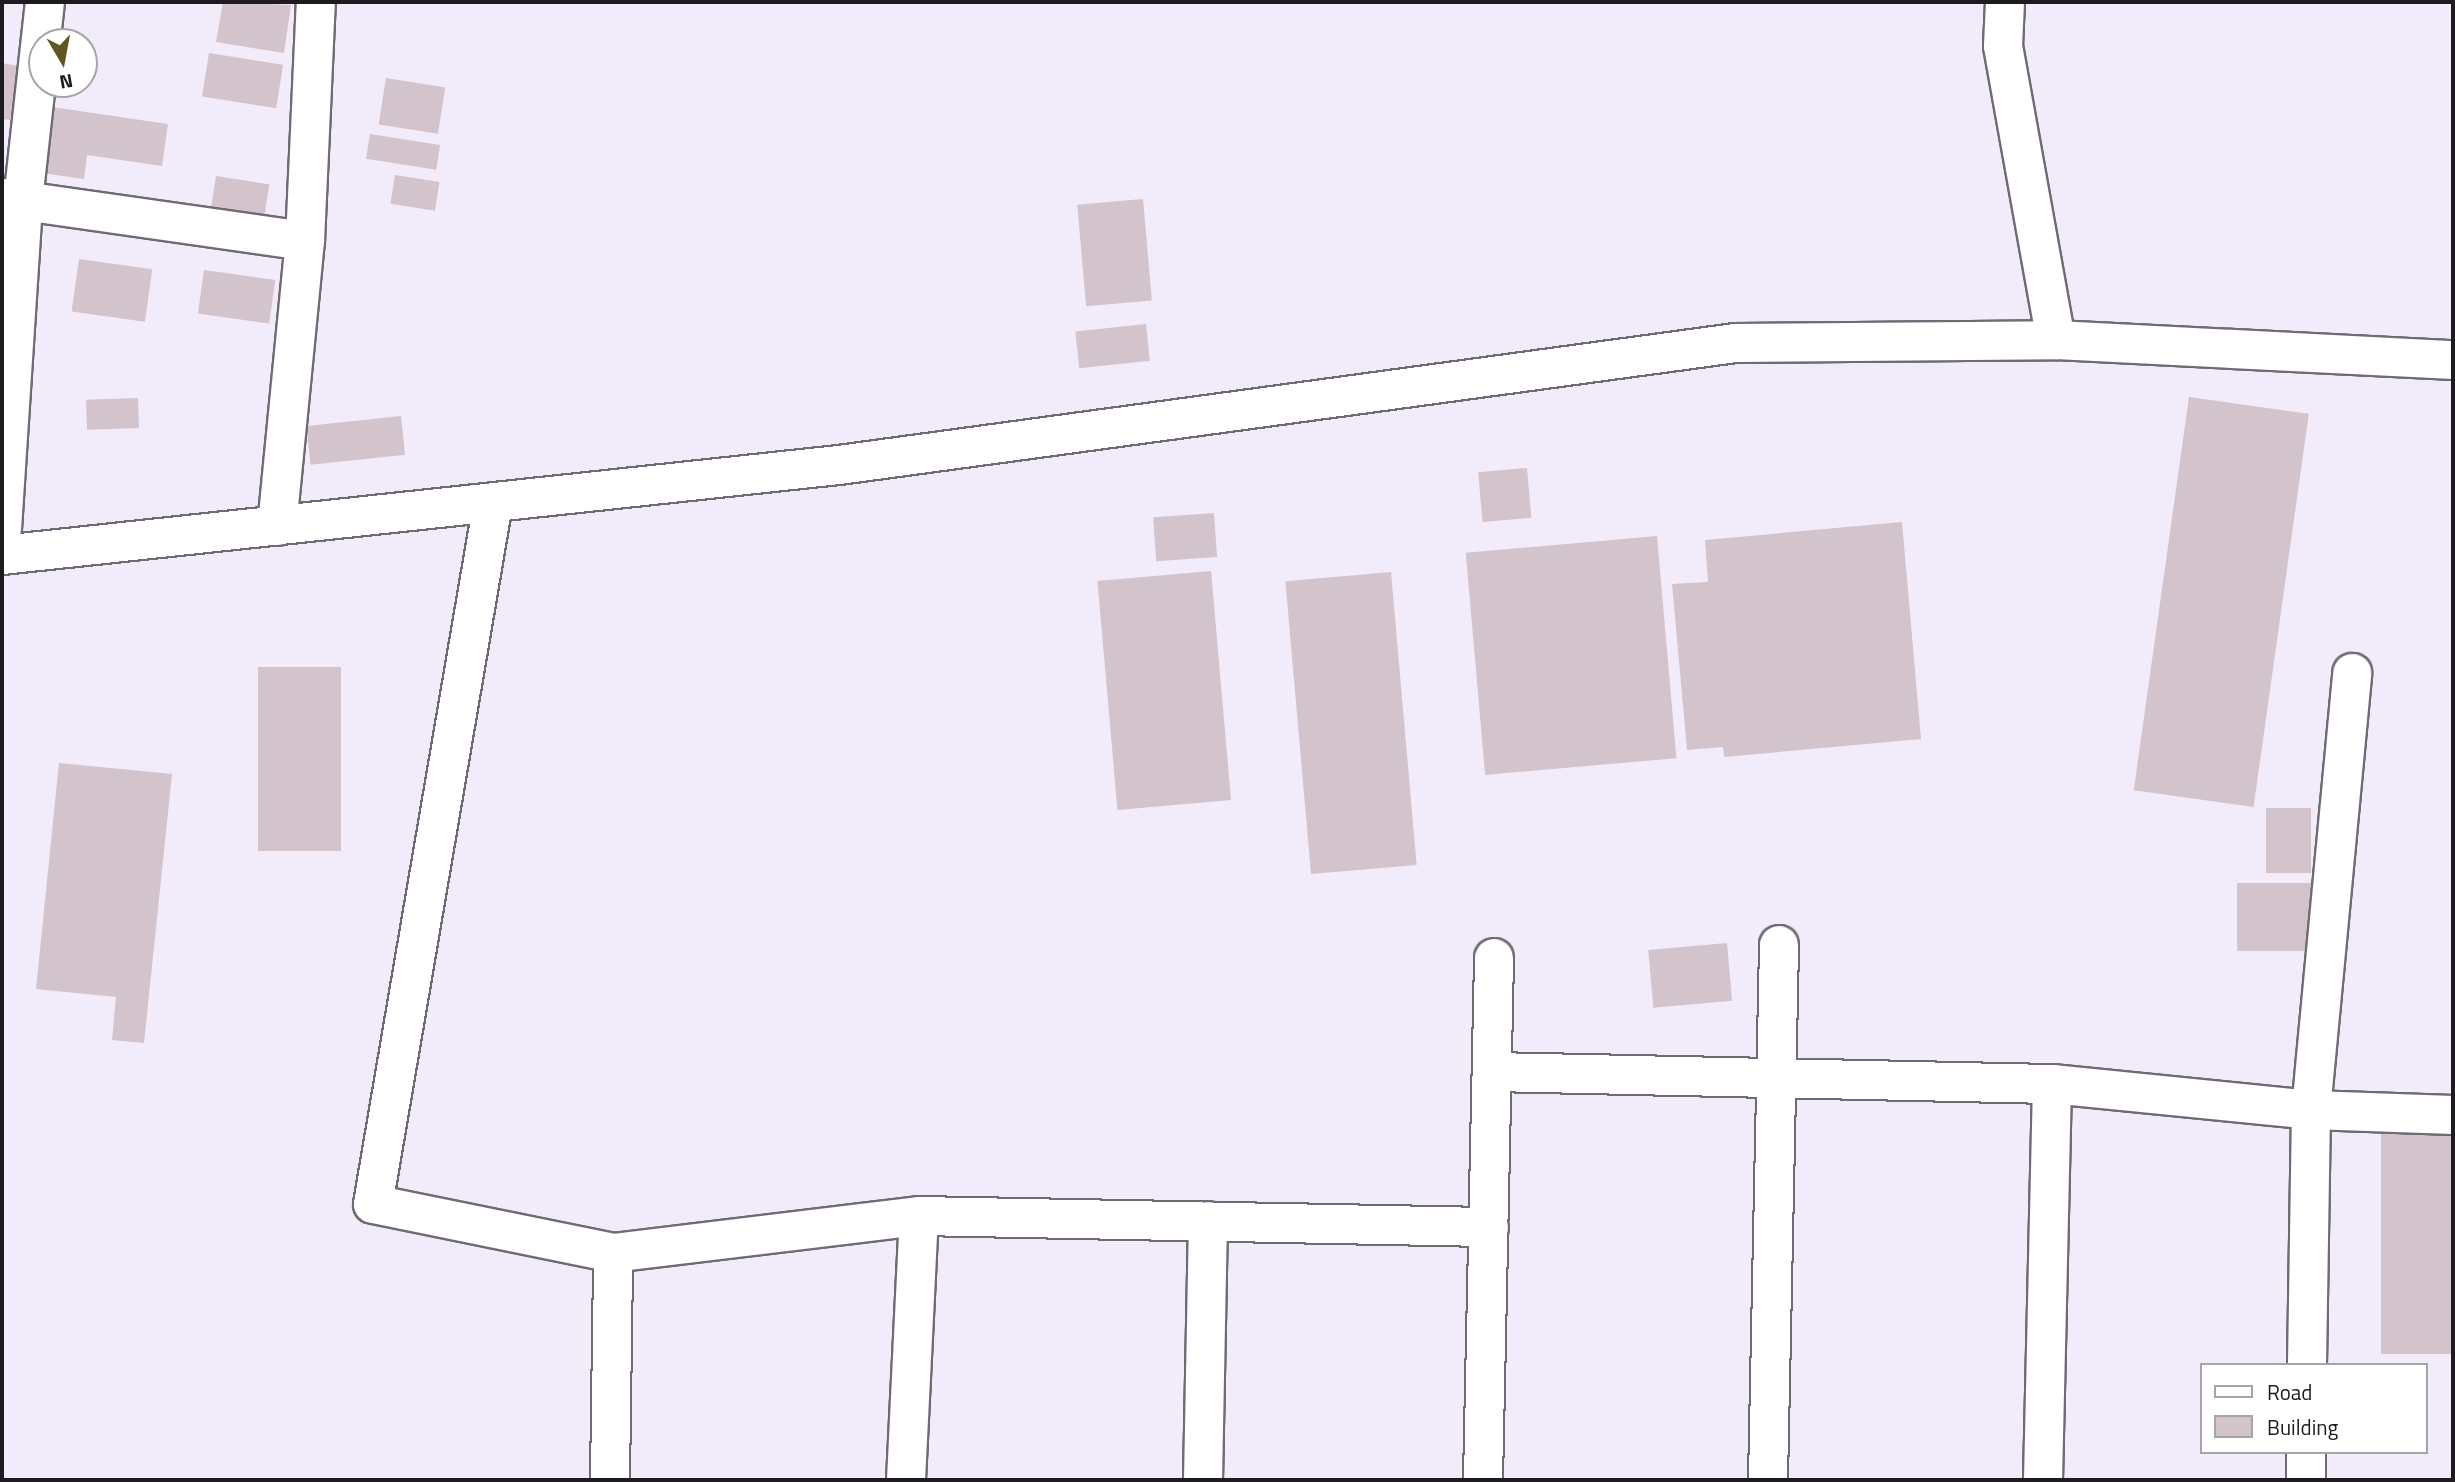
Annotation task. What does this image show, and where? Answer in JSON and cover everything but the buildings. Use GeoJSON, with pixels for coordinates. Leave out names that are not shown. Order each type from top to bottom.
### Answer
{"type":"FeatureCollection","features":[{"type":"Feature","properties":{"kind":"street"},"geometry":{"type":"LineString","coordinates":[[2,529],[12,200],[45,2]]}},
{"type":"Feature","properties":{"kind":"street"},"geometry":{"type":"LineString","coordinates":[[277,526],[305,241],[316,2]]}},
{"type":"Feature","properties":{"kind":"street"},"geometry":{"type":"LineString","coordinates":[[2005,2],[2003,46],[2056,340]]}},
{"type":"Feature","properties":{"kind":"street"},"geometry":{"type":"LineString","coordinates":[[12,200],[305,241]]}},
{"type":"Feature","properties":{"kind":"street"},"geometry":{"type":"LineString","coordinates":[[2,555],[839,465],[1736,343],[2056,340],[2453,360]]}},
{"type":"Feature","properties":{"kind":"street"},"geometry":{"type":"LineString","coordinates":[[493,503],[373,1204],[613,1253],[919,1216],[1489,1227]]}},
{"type":"Feature","properties":{"kind":"street"},"geometry":{"type":"LineString","coordinates":[[2307,1363],[2311,1111],[2352,673]]}},
{"type":"Feature","properties":{"kind":"street"},"geometry":{"type":"LineString","coordinates":[[1768,1480],[1780,945]]}},
{"type":"Feature","properties":{"kind":"street"},"geometry":{"type":"LineString","coordinates":[[1483,1480],[1494,958]]}},
{"type":"Feature","properties":{"kind":"street"},"geometry":{"type":"LineString","coordinates":[[1492,1072],[2052,1084],[2311,1111],[2453,1115]]}},
{"type":"Feature","properties":{"kind":"street"},"geometry":{"type":"LineString","coordinates":[[2043,1480],[2052,1084]]}},
{"type":"Feature","properties":{"kind":"street"},"geometry":{"type":"LineString","coordinates":[[906,1480],[919,1216]]}},
{"type":"Feature","properties":{"kind":"street"},"geometry":{"type":"LineString","coordinates":[[1203,1480],[1208,1221]]}},
{"type":"Feature","properties":{"kind":"street"},"geometry":{"type":"LineString","coordinates":[[610,1480],[613,1253]]}},
{"type":"Feature","properties":{"kind":"street"},"geometry":{"type":"LineString","coordinates":[[2305,1480],[2306,1454]]}}]}
